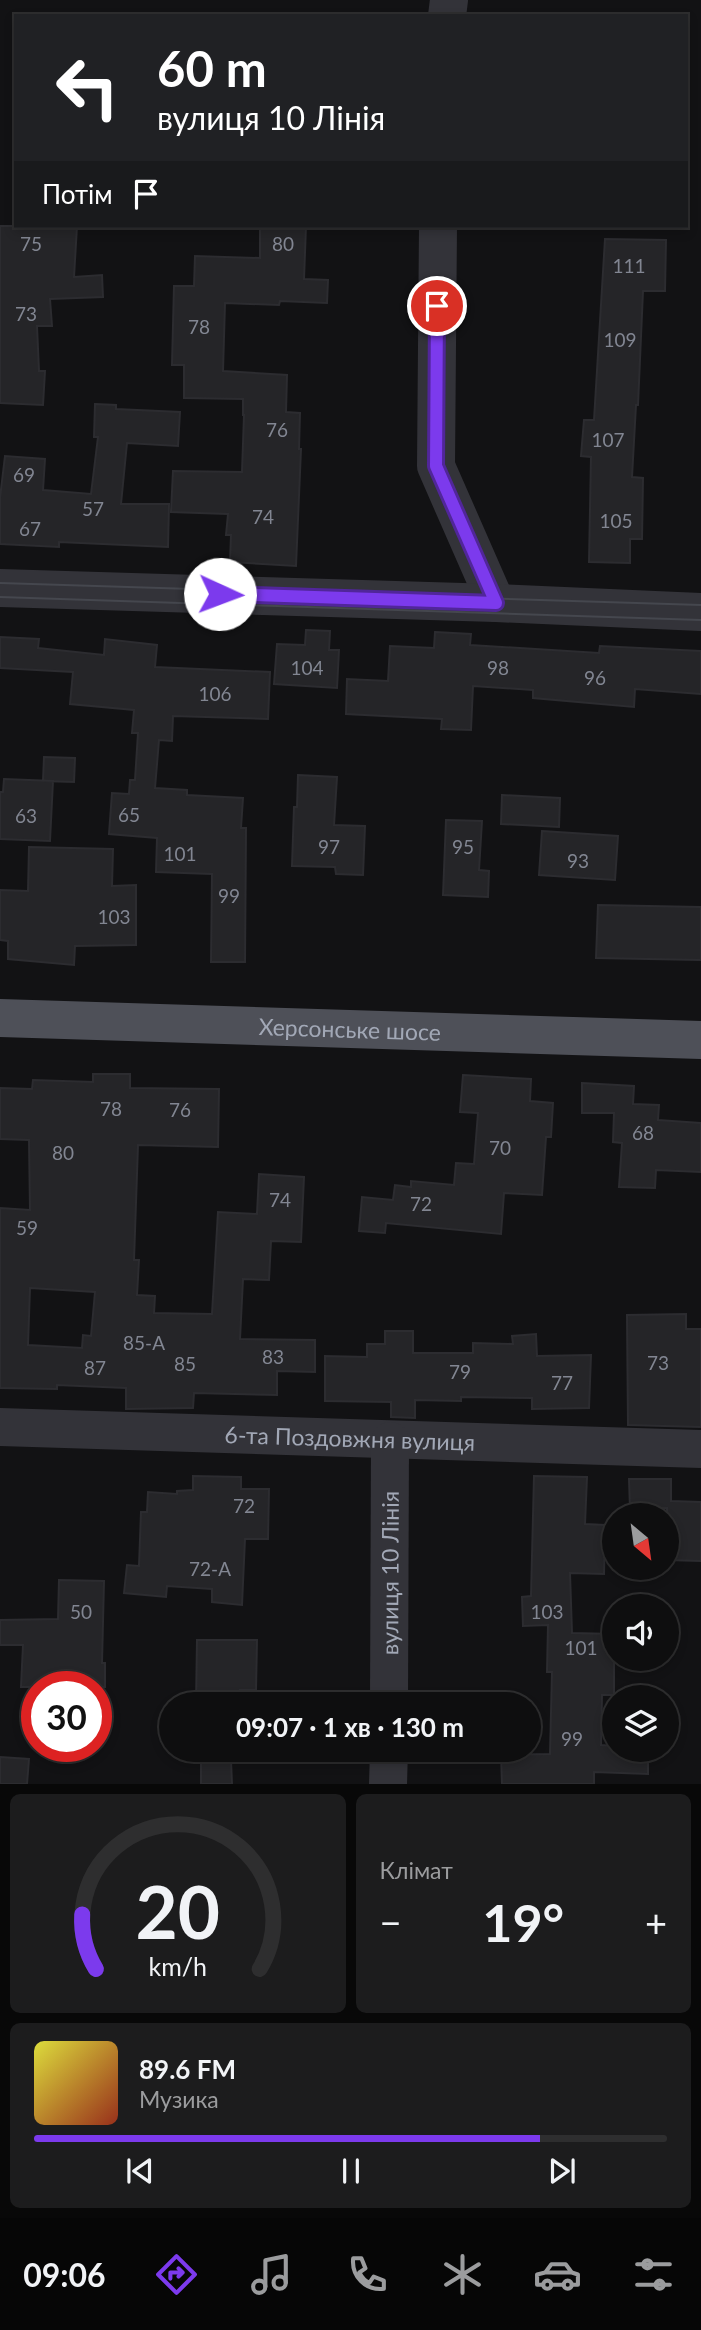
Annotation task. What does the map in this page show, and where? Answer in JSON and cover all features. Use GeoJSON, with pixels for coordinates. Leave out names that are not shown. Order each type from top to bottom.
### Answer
{"type":"FeatureCollection","features":[{"type":"Feature","properties":{"kind":"main road","name":"Херсонське шосе"},"geometry":{"type":"LineString","coordinates":[[0,1018],[701,1040]]}},
{"type":"Feature","properties":{"kind":"street"},"geometry":{"type":"LineString","coordinates":[[438,228],[436,466],[496,603]]}},
{"type":"Feature","properties":{"kind":"street"},"geometry":{"type":"LineString","coordinates":[[0,588],[701,612]]}},
{"type":"Feature","properties":{"kind":"street","name":"6-та Поздовжня вулиця"},"geometry":{"type":"LineString","coordinates":[[0,1427],[701,1449]]}},
{"type":"Feature","properties":{"kind":"street","name":"вулиця 10 Лінія"},"geometry":{"type":"LineString","coordinates":[[389,1692],[390,1441]]}},
{"type":"Feature","properties":{"kind":"street"},"geometry":{"type":"LineString","coordinates":[[388,1784],[389,1762]]}},
{"type":"Feature","properties":{"kind":"building"},"geometry":{"type":"Polygon","coordinates":[[[0,226],[77,228],[74,277],[102,275],[103,297],[50,299],[52,326],[37,326],[39,371],[45,371],[43,405],[0,403],[0,226]]]}},
{"type":"Feature","properties":{"kind":"building"},"geometry":{"type":"Polygon","coordinates":[[[260,228],[306,228],[304,279],[328,280],[327,303],[225,303],[223,371],[287,375],[286,412],[300,413],[296,566],[230,562],[231,535],[226,535],[228,514],[171,512],[173,471],[242,472],[244,415],[243,399],[184,398],[184,365],[172,365],[174,286],[194,286],[195,256],[260,258],[260,228]]]}},
{"type":"Feature","properties":{"kind":"building"},"geometry":{"type":"Polygon","coordinates":[[[605,239],[666,240],[665,291],[643,291],[632,477],[643,478],[642,539],[630,539],[630,563],[589,562],[591,457],[581,456],[584,420],[594,420],[605,239]]]}},
{"type":"Feature","properties":{"kind":"building"},"geometry":{"type":"Polygon","coordinates":[[[95,404],[116,405],[116,409],[180,412],[178,446],[127,443],[121,504],[169,504],[168,547],[59,542],[59,547],[0,544],[0,498],[5,456],[45,459],[43,490],[91,494],[98,437],[94,437],[95,404]]]}},
{"type":"Feature","properties":{"kind":"building"},"geometry":{"type":"Polygon","coordinates":[[[306,630],[330,631],[329,650],[339,650],[337,688],[274,684],[277,644],[305,645],[306,630]]]}},
{"type":"Feature","properties":{"kind":"building"},"geometry":{"type":"Polygon","coordinates":[[[435,632],[471,634],[470,645],[599,653],[600,646],[701,651],[701,694],[635,689],[634,707],[533,698],[533,690],[473,686],[471,730],[441,729],[442,719],[346,714],[347,679],[388,681],[390,646],[434,648],[435,632]]]}},
{"type":"Feature","properties":{"kind":"building"},"geometry":{"type":"Polygon","coordinates":[[[0,637],[39,639],[38,648],[104,655],[105,639],[157,645],[155,667],[270,672],[268,719],[173,716],[172,741],[159,740],[155,788],[187,790],[187,795],[243,798],[241,828],[246,828],[245,962],[211,962],[212,874],[156,872],[157,838],[109,834],[112,793],[129,794],[130,780],[135,780],[138,733],[132,733],[134,710],[70,704],[73,672],[0,668],[0,637]]]}},
{"type":"Feature","properties":{"kind":"building"},"geometry":{"type":"Polygon","coordinates":[[[44,757],[75,758],[74,782],[43,781],[44,757]]]}},
{"type":"Feature","properties":{"kind":"building"},"geometry":{"type":"Polygon","coordinates":[[[298,775],[337,777],[334,825],[365,826],[363,875],[336,874],[335,867],[292,866],[298,775]]]}},
{"type":"Feature","properties":{"kind":"building"},"geometry":{"type":"Polygon","coordinates":[[[4,779],[53,781],[50,841],[0,839],[0,792],[3,792],[4,779]]]}},
{"type":"Feature","properties":{"kind":"building"},"geometry":{"type":"Polygon","coordinates":[[[502,795],[560,798],[559,827],[501,824],[502,795]]]}},
{"type":"Feature","properties":{"kind":"building"},"geometry":{"type":"Polygon","coordinates":[[[446,820],[482,821],[479,870],[489,871],[488,897],[443,895],[446,820]]]}},
{"type":"Feature","properties":{"kind":"building"},"geometry":{"type":"Polygon","coordinates":[[[542,831],[618,836],[615,880],[539,875],[542,831]]]}},
{"type":"Feature","properties":{"kind":"building"},"geometry":{"type":"Polygon","coordinates":[[[29,847],[113,849],[112,886],[136,885],[136,945],[75,946],[74,965],[8,959],[8,941],[0,940],[0,890],[28,891],[29,847]]]}},
{"type":"Feature","properties":{"kind":"building"},"geometry":{"type":"Polygon","coordinates":[[[598,905],[701,907],[701,960],[596,958],[598,905]]]}},
{"type":"Feature","properties":{"kind":"building"},"geometry":{"type":"Polygon","coordinates":[[[93,1074],[130,1074],[130,1088],[219,1089],[218,1147],[138,1145],[134,1260],[139,1260],[137,1295],[155,1296],[154,1313],[212,1314],[218,1212],[257,1214],[259,1174],[304,1177],[301,1242],[271,1241],[269,1280],[243,1279],[240,1339],[315,1340],[315,1372],[277,1371],[277,1395],[194,1393],[193,1408],[126,1409],[126,1388],[57,1385],[57,1389],[0,1388],[0,1208],[30,1210],[29,1140],[0,1139],[0,1088],[32,1089],[33,1080],[93,1082],[93,1074]],[[30,1288],[28,1345],[82,1348],[83,1335],[91,1336],[95,1292],[30,1288]]]}},
{"type":"Feature","properties":{"kind":"building"},"geometry":{"type":"Polygon","coordinates":[[[463,1075],[531,1079],[530,1101],[553,1103],[551,1137],[546,1137],[542,1195],[504,1193],[501,1234],[386,1223],[385,1233],[359,1231],[362,1197],[393,1200],[395,1185],[411,1187],[411,1181],[454,1185],[456,1163],[474,1164],[478,1113],[460,1112],[463,1075]]]}},
{"type":"Feature","properties":{"kind":"building"},"geometry":{"type":"Polygon","coordinates":[[[582,1083],[634,1086],[633,1104],[659,1105],[658,1120],[701,1123],[701,1172],[656,1170],[655,1188],[619,1187],[622,1143],[613,1142],[614,1113],[582,1113],[582,1083]]]}},
{"type":"Feature","properties":{"kind":"building"},"geometry":{"type":"Polygon","coordinates":[[[686,1314],[686,1329],[701,1329],[701,1427],[628,1425],[627,1315],[686,1314]]]}},
{"type":"Feature","properties":{"kind":"building"},"geometry":{"type":"Polygon","coordinates":[[[385,1331],[413,1331],[413,1353],[473,1353],[473,1343],[513,1344],[512,1336],[536,1334],[537,1356],[591,1355],[589,1408],[532,1409],[532,1398],[461,1397],[461,1401],[415,1400],[415,1418],[391,1417],[391,1402],[325,1401],[325,1356],[367,1357],[367,1344],[385,1344],[385,1331]]]}},
{"type":"Feature","properties":{"kind":"building"},"geometry":{"type":"Polygon","coordinates":[[[193,1476],[241,1477],[241,1489],[269,1489],[268,1539],[245,1539],[242,1605],[212,1602],[212,1589],[167,1586],[166,1597],[124,1593],[127,1565],[139,1566],[141,1512],[147,1512],[148,1492],[177,1494],[177,1491],[193,1490],[193,1476]]]}},
{"type":"Feature","properties":{"kind":"building"},"geometry":{"type":"Polygon","coordinates":[[[534,1476],[587,1477],[585,1524],[602,1525],[602,1574],[570,1573],[572,1633],[602,1634],[602,1671],[614,1671],[614,1685],[602,1685],[602,1762],[648,1762],[648,1774],[594,1772],[594,1784],[502,1784],[501,1762],[541,1762],[541,1754],[550,1754],[552,1672],[547,1672],[548,1625],[523,1626],[522,1597],[531,1596],[534,1476]]]}},
{"type":"Feature","properties":{"kind":"building"},"geometry":{"type":"Polygon","coordinates":[[[629,1479],[671,1479],[671,1501],[701,1502],[701,1561],[679,1560],[679,1503],[630,1503],[629,1479]]]}},
{"type":"Feature","properties":{"kind":"building"},"geometry":{"type":"Polygon","coordinates":[[[59,1580],[104,1581],[102,1663],[105,1663],[105,1671],[22,1671],[23,1645],[0,1645],[0,1620],[58,1619],[59,1580]]]}},
{"type":"Feature","properties":{"kind":"building"},"geometry":{"type":"Polygon","coordinates":[[[197,1640],[257,1640],[256,1690],[196,1692],[197,1640]]]}},
{"type":"Feature","properties":{"kind":"building"},"geometry":{"type":"Polygon","coordinates":[[[0,1757],[21,1758],[21,1762],[29,1762],[27,1784],[0,1784],[0,1757]]]}},
{"type":"Feature","properties":{"kind":"building"},"geometry":{"type":"Polygon","coordinates":[[[201,1762],[231,1762],[232,1784],[201,1784],[201,1762]]]}},
{"type":"Feature","properties":{"kind":"tram line"},"geometry":{"type":"LineString","coordinates":[[0,583],[701,605]]}},
{"type":"Feature","properties":{"kind":"tram line"},"geometry":{"type":"LineString","coordinates":[[0,597],[701,620]]}},
{"type":"Feature","properties":{"kind":"route"},"geometry":{"type":"LineString","coordinates":[[220,594],[496,603],[436,466],[437,306]]}}]}
